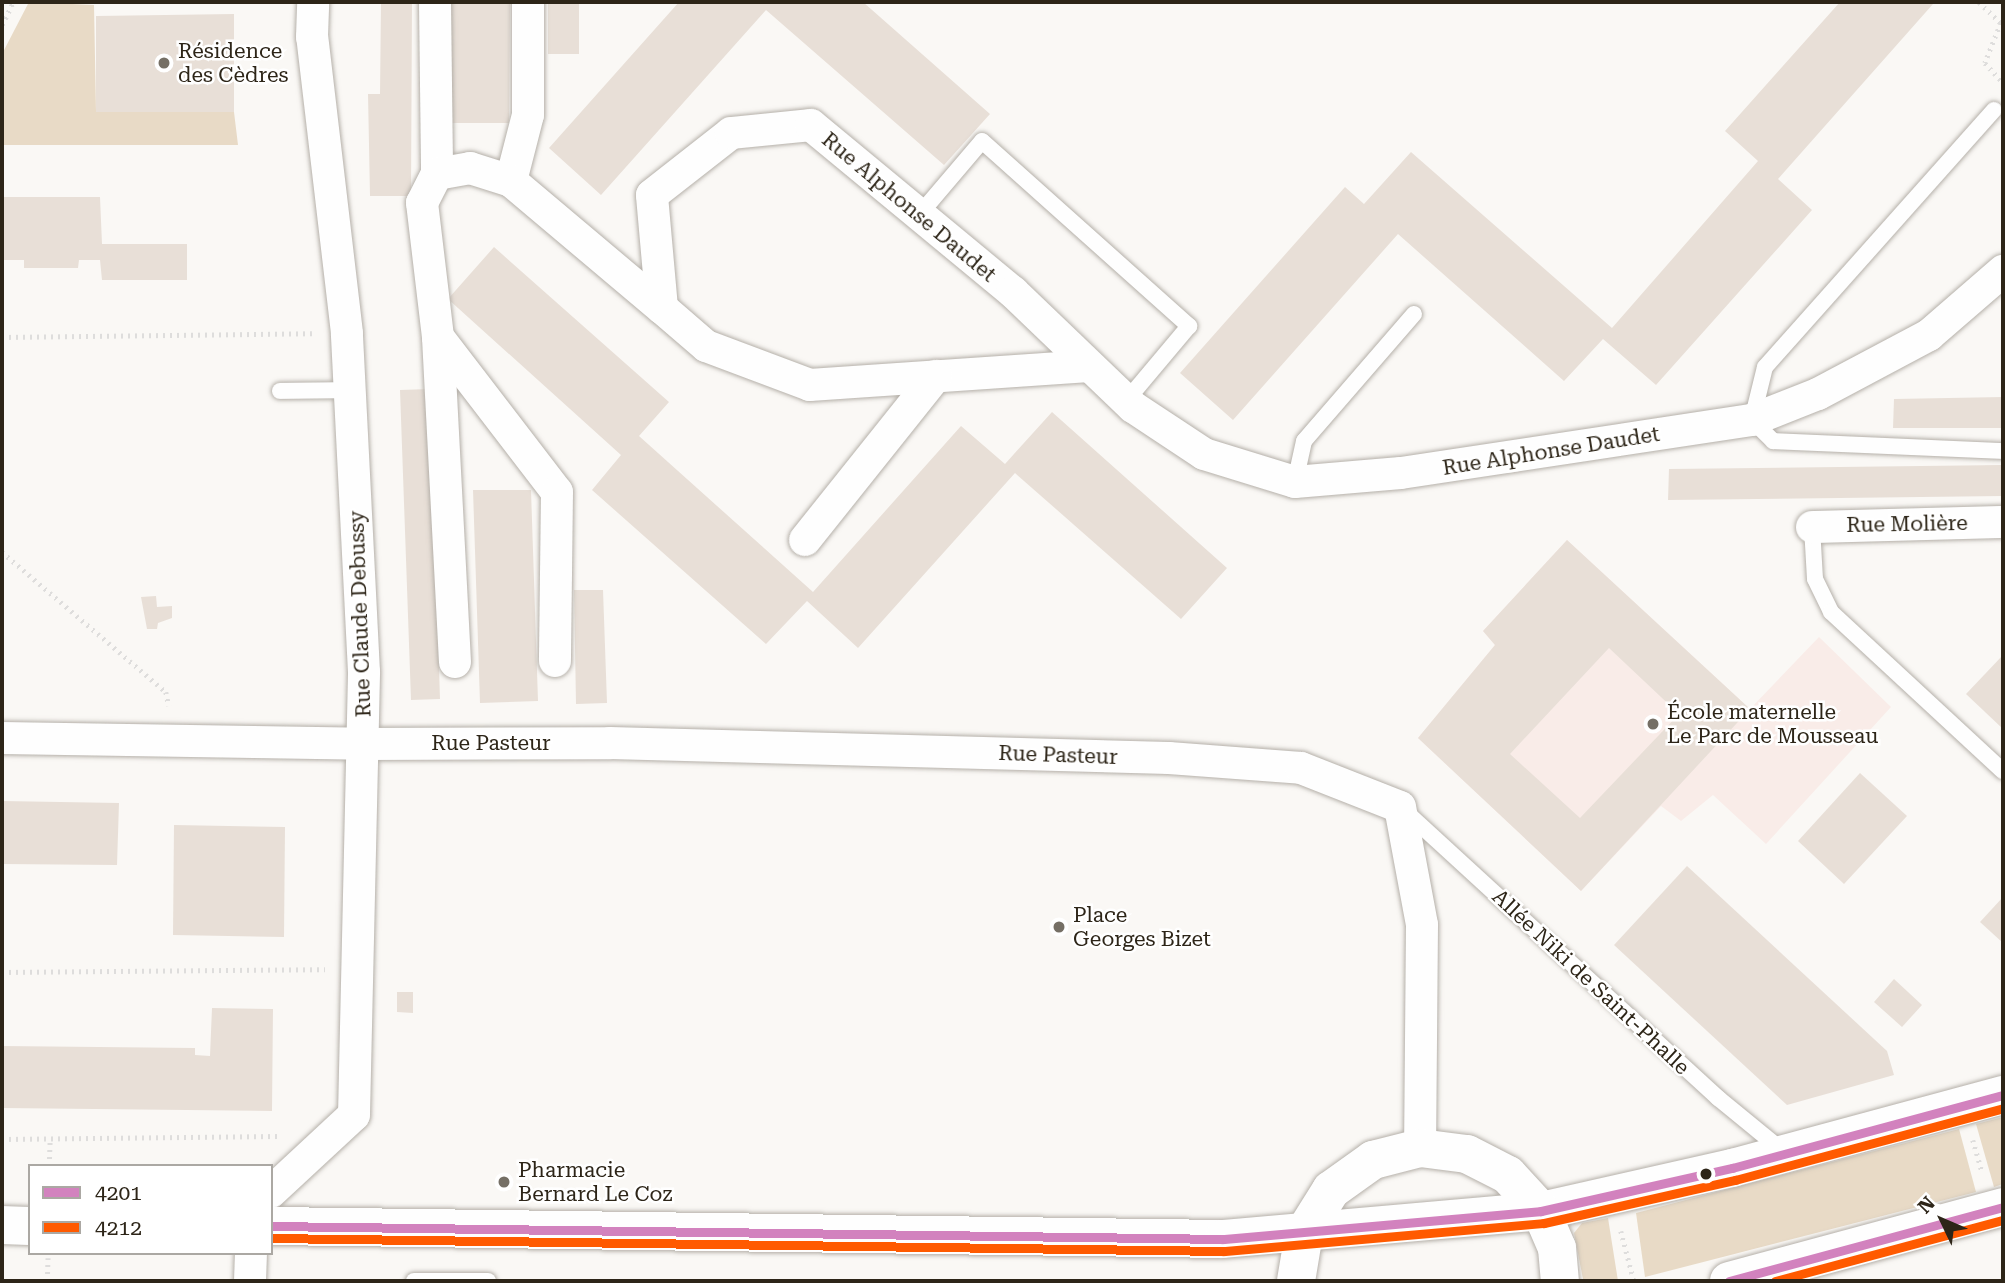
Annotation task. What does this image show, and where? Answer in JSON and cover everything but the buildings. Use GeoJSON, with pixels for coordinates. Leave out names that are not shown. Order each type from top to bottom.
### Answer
{"type":"FeatureCollection","features":[{"type":"Feature","properties":{"kind":"main road"},"geometry":{"type":"LineString","coordinates":[[273,1226],[1223,1239],[1304,1233],[1541,1211],[1612,1197],[1786,1154],[2003,1095]]}},
{"type":"Feature","properties":{"kind":"main road"},"geometry":{"type":"LineString","coordinates":[[1297,1281],[1304,1233],[1331,1189],[1373,1160],[1420,1148],[1467,1154],[1508,1175],[1541,1211],[1557,1248],[1560,1281]]}},
{"type":"Feature","properties":{"kind":"main road"},"geometry":{"type":"LineString","coordinates":[[1729,1281],[1998,1209]]}},
{"type":"Feature","properties":{"kind":"main road"},"geometry":{"type":"LineString","coordinates":[[2,1225],[28,1226]]}},
{"type":"Feature","properties":{"kind":"street","name":"Rue Claude Debussy"},"geometry":{"type":"LineString","coordinates":[[273,1190],[354,1115],[364,744],[347,333],[312,37],[313,2]]}},
{"type":"Feature","properties":{"kind":"street"},"geometry":{"type":"LineString","coordinates":[[435,2],[437,174],[422,203],[438,337],[455,662]]}},
{"type":"Feature","properties":{"kind":"street"},"geometry":{"type":"LineString","coordinates":[[511,181],[527,115],[528,2]]}},
{"type":"Feature","properties":{"kind":"street","name":"Rue Alphonse Daudet"},"geometry":{"type":"LineString","coordinates":[[662,308],[652,195],[731,133],[811,125],[1013,292],[1126,401],[1204,454],[1295,482],[1401,473],[1752,420],[1818,394],[1929,335],[2003,271]]}},
{"type":"Feature","properties":{"kind":"street"},"geometry":{"type":"LineString","coordinates":[[437,174],[470,168],[511,181],[706,346],[810,385],[1089,366]]}},
{"type":"Feature","properties":{"kind":"street"},"geometry":{"type":"LineString","coordinates":[[438,337],[557,492],[555,661]]}},
{"type":"Feature","properties":{"kind":"street"},"geometry":{"type":"LineString","coordinates":[[805,540],[936,376]]}},
{"type":"Feature","properties":{"kind":"street","name":"Rue Molière"},"geometry":{"type":"LineString","coordinates":[[1812,527],[2003,522]]}},
{"type":"Feature","properties":{"kind":"street","name":"Rue Pasteur"},"geometry":{"type":"LineString","coordinates":[[2,738],[364,744],[610,743],[1170,758],[1301,768],[1400,807]]}},
{"type":"Feature","properties":{"kind":"street"},"geometry":{"type":"LineString","coordinates":[[1400,807],[1422,925],[1420,1148]]}},
{"type":"Feature","properties":{"kind":"street"},"geometry":{"type":"LineString","coordinates":[[250,1281],[251,1255]]}},
{"type":"Feature","properties":{"kind":"lane"},"geometry":{"type":"LineString","coordinates":[[1994,110],[1765,366],[1752,420],[1773,441],[2003,451]]}},
{"type":"Feature","properties":{"kind":"lane"},"geometry":{"type":"LineString","coordinates":[[919,215],[982,141],[1189,326],[1126,401]]}},
{"type":"Feature","properties":{"kind":"lane"},"geometry":{"type":"LineString","coordinates":[[1295,482],[1304,441],[1414,314]]}},
{"type":"Feature","properties":{"kind":"lane"},"geometry":{"type":"LineString","coordinates":[[280,391],[350,390]]}},
{"type":"Feature","properties":{"kind":"lane"},"geometry":{"type":"LineString","coordinates":[[1812,527],[1815,579],[1831,612],[2003,771]]}},
{"type":"Feature","properties":{"kind":"lane","name":"Allée Niki de Saint-Phalle"},"geometry":{"type":"LineString","coordinates":[[1400,807],[1718,1098],[1786,1154]]}},
{"type":"Feature","properties":{"kind":"lane"},"geometry":{"type":"LineString","coordinates":[[414,1281],[488,1281]]}},
{"type":"Feature","properties":{"kind":"path"},"geometry":{"type":"LineString","coordinates":[[3,22],[13,2]]}},
{"type":"Feature","properties":{"kind":"path"},"geometry":{"type":"LineString","coordinates":[[1979,2],[2001,23],[1985,63],[2003,82]]}},
{"type":"Feature","properties":{"kind":"path"},"geometry":{"type":"LineString","coordinates":[[2,337],[347,333]]}},
{"type":"Feature","properties":{"kind":"path"},"geometry":{"type":"LineString","coordinates":[[2,552],[166,692],[175,741]]}},
{"type":"Feature","properties":{"kind":"path"},"geometry":{"type":"LineString","coordinates":[[2,972],[211,973],[357,968]]}},
{"type":"Feature","properties":{"kind":"path"},"geometry":{"type":"LineString","coordinates":[[1964,1106],[1998,1209]]}},
{"type":"Feature","properties":{"kind":"path"},"geometry":{"type":"LineString","coordinates":[[2,1139],[298,1136],[316,1152]]}},
{"type":"Feature","properties":{"kind":"path"},"geometry":{"type":"LineString","coordinates":[[49,1164],[50,1139]]}},
{"type":"Feature","properties":{"kind":"path"},"geometry":{"type":"LineString","coordinates":[[1612,1197],[1634,1281]]}},
{"type":"Feature","properties":{"kind":"path"},"geometry":{"type":"LineString","coordinates":[[47,1281],[48,1255]]}},
{"type":"Feature","properties":{"kind":"shaded area"},"geometry":{"type":"Polygon","coordinates":[[[29,2],[94,5],[96,111],[234,112],[238,145],[2,145],[2,54],[29,2]]]}},
{"type":"Feature","properties":{"kind":"shaded area","name":"École maternelle Le Parc de Mousseau"},"geometry":{"type":"Polygon","coordinates":[[[1567,540],[1750,709],[1819,637],[1891,707],[1766,844],[1713,795],[1681,821],[1661,806],[1581,891],[1418,738],[1495,645],[1483,631],[1567,540]]]}},
{"type":"Feature","properties":{"kind":"shaded area"},"geometry":{"type":"Polygon","coordinates":[[[2003,1117],[2003,1184],[1994,1187],[1976,1124],[2003,1117]]]}},
{"type":"Feature","properties":{"kind":"shaded area"},"geometry":{"type":"Polygon","coordinates":[[[1959,1129],[1976,1192],[1645,1277],[1636,1213],[1959,1129]]]}},
{"type":"Feature","properties":{"kind":"shaded area"},"geometry":{"type":"Polygon","coordinates":[[[1608,1218],[1618,1281],[1587,1281],[1583,1279],[1574,1233],[1582,1223],[1608,1218]]]}},
{"type":"Feature","properties":{"kind":"transit line","name":"4201"},"geometry":{"type":"LineString","coordinates":[[273,1226],[1223,1239],[1541,1211],[1732,1168],[2003,1095]]}},
{"type":"Feature","properties":{"kind":"transit line","name":"4212"},"geometry":{"type":"LineString","coordinates":[[273,1238],[1224,1251],[1544,1223],[1735,1180],[2003,1108]]}},
{"type":"Feature","properties":{"kind":"transit line","name":"4201"},"geometry":{"type":"LineString","coordinates":[[1729,1281],[2003,1207]]}},
{"type":"Feature","properties":{"kind":"transit line","name":"4212"},"geometry":{"type":"LineString","coordinates":[[1775,1281],[2003,1220]]}},
{"type":"Feature","properties":{"kind":"place","name":"Résidence des Cèdres"},"geometry":{"type":"Point","coordinates":[164,63]}},
{"type":"Feature","properties":{"kind":"place","name":"École maternelle Le Parc de Mousseau"},"geometry":{"type":"Point","coordinates":[1653,724]}},
{"type":"Feature","properties":{"kind":"place","name":"Place Georges Bizet"},"geometry":{"type":"Point","coordinates":[1059,927]}},
{"type":"Feature","properties":{"kind":"place","name":"Pharmacie Bernard Le Coz"},"geometry":{"type":"Point","coordinates":[504,1182]}}]}
